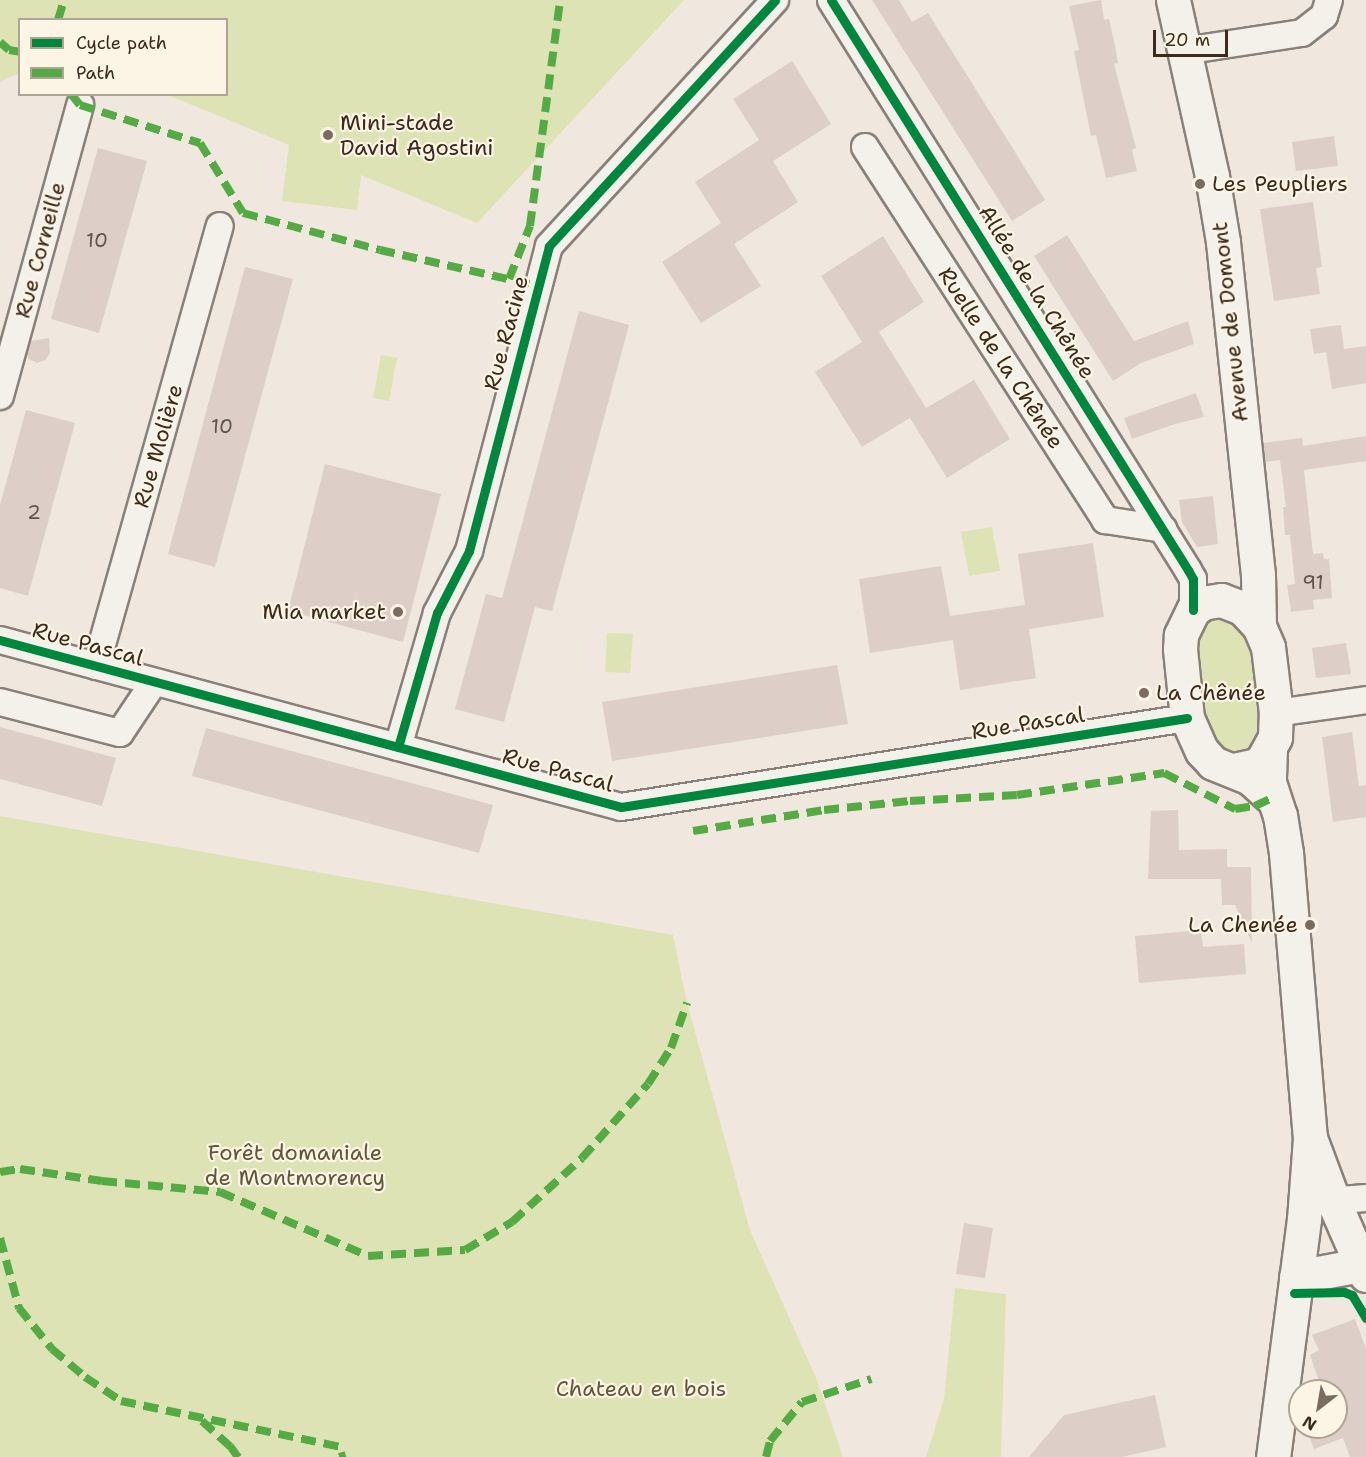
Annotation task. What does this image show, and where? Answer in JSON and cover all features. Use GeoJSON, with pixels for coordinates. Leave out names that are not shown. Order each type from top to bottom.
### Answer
{"type":"FeatureCollection","features":[{"type":"Feature","properties":{"kind":"main road","name":"Avenue de Domont"},"geometry":{"type":"LineString","coordinates":[[1173,0],[1212,176],[1223,242],[1258,575],[1258,626]]}},
{"type":"Feature","properties":{"kind":"main road"},"geometry":{"type":"LineString","coordinates":[[1253,541],[1248,563],[1240,579],[1205,598],[1183,630],[1180,649],[1187,718],[1202,752],[1214,763],[1234,770],[1259,784],[1272,798],[1280,815],[1286,853],[1310,1138],[1327,1208],[1364,1270],[1296,1277]]}},
{"type":"Feature","properties":{"kind":"main road"},"geometry":{"type":"LineString","coordinates":[[1205,598],[1242,608],[1258,626],[1268,647],[1276,713],[1275,737],[1270,749],[1257,765],[1234,770]]}},
{"type":"Feature","properties":{"kind":"main road"},"geometry":{"type":"LineString","coordinates":[[1270,749],[1272,798]]}},
{"type":"Feature","properties":{"kind":"main road"},"geometry":{"type":"LineString","coordinates":[[1273,1457],[1296,1277],[1327,1208]]}},
{"type":"Feature","properties":{"kind":"street","name":"Rue Racine"},"geometry":{"type":"LineString","coordinates":[[398,747],[437,613],[469,551],[549,246],[775,0]]}},
{"type":"Feature","properties":{"kind":"street","name":"Allée de la Chênée"},"geometry":{"type":"LineString","coordinates":[[831,0],[1205,598]]}},
{"type":"Feature","properties":{"kind":"street"},"geometry":{"type":"LineString","coordinates":[[1184,51],[1302,33],[1324,16],[1329,0]]}},
{"type":"Feature","properties":{"kind":"street","name":"Rue Corneille"},"geometry":{"type":"LineString","coordinates":[[0,396],[80,105]]}},
{"type":"Feature","properties":{"kind":"street","name":"Ruelle de la Chênée"},"geometry":{"type":"LineString","coordinates":[[866,147],[1105,520],[1163,529]]}},
{"type":"Feature","properties":{"kind":"street","name":"Rue Molière"},"geometry":{"type":"LineString","coordinates":[[96,666],[220,226]]}},
{"type":"Feature","properties":{"kind":"street","name":"Rue Pascal"},"geometry":{"type":"LineString","coordinates":[[0,640],[621,807],[1187,718]]}},
{"type":"Feature","properties":{"kind":"street"},"geometry":{"type":"LineString","coordinates":[[0,702],[120,733],[154,682]]}},
{"type":"Feature","properties":{"kind":"street"},"geometry":{"type":"LineString","coordinates":[[1276,713],[1366,700]]}},
{"type":"Feature","properties":{"kind":"street"},"geometry":{"type":"LineString","coordinates":[[1327,1208],[1366,1198]]}},
{"type":"Feature","properties":{"kind":"green space"},"geometry":{"type":"Polygon","coordinates":[[[0,0],[684,0],[477,223],[361,175],[357,210],[282,201],[289,145],[170,96],[228,96],[228,18],[18,18],[18,73],[0,82],[0,0]]]}},
{"type":"Feature","properties":{"kind":"green space"},"geometry":{"type":"Polygon","coordinates":[[[381,355],[397,358],[389,401],[373,398],[381,355]]]}},
{"type":"Feature","properties":{"kind":"green space"},"geometry":{"type":"Polygon","coordinates":[[[992,527],[1000,571],[969,576],[961,532],[992,527]]]}},
{"type":"Feature","properties":{"kind":"green space"},"geometry":{"type":"Polygon","coordinates":[[[1226,615],[1253,640],[1263,725],[1249,753],[1230,754],[1220,750],[1209,736],[1196,649],[1198,633],[1204,623],[1214,616],[1226,615]]]}},
{"type":"Feature","properties":{"kind":"green space"},"geometry":{"type":"Polygon","coordinates":[[[607,633],[633,634],[630,673],[605,672],[607,633]]]}},
{"type":"Feature","properties":{"kind":"green space","name":"Forêt domaniale de Montmorency"},"geometry":{"type":"Polygon","coordinates":[[[0,816],[673,935],[687,1003],[750,1230],[817,1380],[843,1457],[0,1457],[0,816]]]}},
{"type":"Feature","properties":{"kind":"green space"},"geometry":{"type":"Polygon","coordinates":[[[955,1288],[1006,1294],[1001,1457],[926,1457],[944,1399],[955,1288]]]}},
{"type":"Feature","properties":{"kind":"building"},"geometry":{"type":"Polygon","coordinates":[[[872,0],[899,0],[912,22],[928,13],[1045,200],[1012,221],[872,0]]]}},
{"type":"Feature","properties":{"kind":"building"},"geometry":{"type":"Polygon","coordinates":[[[1101,0],[1104,20],[1109,19],[1115,46],[1118,63],[1114,64],[1136,148],[1132,150],[1137,171],[1106,178],[1096,135],[1091,136],[1074,51],[1079,50],[1069,6],[1101,0]]]}},
{"type":"Feature","properties":{"kind":"building"},"geometry":{"type":"Polygon","coordinates":[[[792,61],[831,124],[773,161],[798,202],[734,244],[761,286],[701,323],[662,262],[721,223],[695,182],[759,140],[733,99],[792,61]]]}},
{"type":"Feature","properties":{"kind":"building"},"geometry":{"type":"Polygon","coordinates":[[[1334,136],[1338,166],[1296,171],[1292,142],[1334,136]]]}},
{"type":"Feature","properties":{"kind":"building"},"geometry":{"type":"Polygon","coordinates":[[[98,148],[147,161],[99,333],[51,319],[98,148]]]}},
{"type":"Feature","properties":{"kind":"building"},"geometry":{"type":"Polygon","coordinates":[[[1313,202],[1322,267],[1316,268],[1320,294],[1274,301],[1260,209],[1313,202]]]}},
{"type":"Feature","properties":{"kind":"building"},"geometry":{"type":"Polygon","coordinates":[[[1067,235],[1134,341],[1188,321],[1194,344],[1141,363],[1113,381],[1034,256],[1067,235]]]}},
{"type":"Feature","properties":{"kind":"building"},"geometry":{"type":"Polygon","coordinates":[[[883,236],[924,302],[879,332],[926,408],[974,380],[1010,439],[947,478],[910,418],[862,447],[815,372],[862,342],[821,276],[883,236]]]}},
{"type":"Feature","properties":{"kind":"building"},"geometry":{"type":"Polygon","coordinates":[[[245,267],[293,279],[215,567],[168,554],[245,267]]]}},
{"type":"Feature","properties":{"kind":"building"},"geometry":{"type":"Polygon","coordinates":[[[579,311],[629,325],[552,611],[535,607],[504,722],[455,709],[486,594],[502,598],[579,311]]]}},
{"type":"Feature","properties":{"kind":"building"},"geometry":{"type":"Polygon","coordinates":[[[1341,325],[1344,349],[1366,346],[1366,383],[1332,389],[1326,352],[1314,354],[1310,329],[1341,325]]]}},
{"type":"Feature","properties":{"kind":"building"},"geometry":{"type":"Polygon","coordinates":[[[49,338],[50,353],[45,360],[37,363],[29,359],[27,354],[31,341],[49,338]]]}},
{"type":"Feature","properties":{"kind":"building"},"geometry":{"type":"Polygon","coordinates":[[[1196,393],[1204,417],[1132,439],[1124,418],[1196,393]]]}},
{"type":"Feature","properties":{"kind":"building"},"geometry":{"type":"Polygon","coordinates":[[[26,410],[75,423],[28,596],[0,588],[0,505],[26,410]]]}},
{"type":"Feature","properties":{"kind":"building"},"geometry":{"type":"Polygon","coordinates":[[[1366,436],[1366,461],[1304,470],[1313,554],[1323,553],[1324,559],[1329,559],[1332,598],[1313,600],[1314,609],[1291,612],[1287,585],[1295,584],[1290,535],[1285,535],[1283,507],[1286,507],[1280,460],[1265,462],[1263,443],[1302,438],[1303,446],[1366,436]]]}},
{"type":"Feature","properties":{"kind":"building"},"geometry":{"type":"Polygon","coordinates":[[[325,464],[441,494],[403,642],[288,611],[325,464]]]}},
{"type":"Feature","properties":{"kind":"building"},"geometry":{"type":"Polygon","coordinates":[[[1213,496],[1218,544],[1197,547],[1182,522],[1179,500],[1213,496]]]}},
{"type":"Feature","properties":{"kind":"building"},"geometry":{"type":"Polygon","coordinates":[[[1093,543],[1104,617],[1029,629],[1036,678],[960,690],[953,640],[870,653],[859,579],[941,566],[950,616],[1025,605],[1018,554],[1093,543]]]}},
{"type":"Feature","properties":{"kind":"building"},"geometry":{"type":"Polygon","coordinates":[[[1346,643],[1351,674],[1316,678],[1312,648],[1346,643]]]}},
{"type":"Feature","properties":{"kind":"building"},"geometry":{"type":"Polygon","coordinates":[[[837,665],[848,724],[612,761],[602,702],[837,665]]]}},
{"type":"Feature","properties":{"kind":"building"},"geometry":{"type":"Polygon","coordinates":[[[0,727],[116,758],[102,806],[0,779],[0,727]]]}},
{"type":"Feature","properties":{"kind":"building"},"geometry":{"type":"Polygon","coordinates":[[[206,728],[493,805],[479,853],[192,776],[206,728]]]}},
{"type":"Feature","properties":{"kind":"building"},"geometry":{"type":"Polygon","coordinates":[[[1352,732],[1359,786],[1366,785],[1366,817],[1333,822],[1322,737],[1352,732]]]}},
{"type":"Feature","properties":{"kind":"building"},"geometry":{"type":"Polygon","coordinates":[[[1178,810],[1179,850],[1227,849],[1227,867],[1251,867],[1252,943],[1235,905],[1222,905],[1221,879],[1148,879],[1151,811],[1178,810]]]}},
{"type":"Feature","properties":{"kind":"building"},"geometry":{"type":"Polygon","coordinates":[[[1201,930],[1203,947],[1244,944],[1246,974],[1139,983],[1135,936],[1201,930]]]}},
{"type":"Feature","properties":{"kind":"building"},"geometry":{"type":"Polygon","coordinates":[[[964,1223],[993,1228],[985,1278],[956,1274],[964,1223]]]}},
{"type":"Feature","properties":{"kind":"building"},"geometry":{"type":"Polygon","coordinates":[[[1355,1319],[1366,1349],[1366,1457],[1350,1457],[1343,1439],[1348,1439],[1348,1379],[1318,1379],[1310,1355],[1319,1350],[1312,1335],[1355,1319]]]}},
{"type":"Feature","properties":{"kind":"building"},"geometry":{"type":"Polygon","coordinates":[[[1155,1395],[1166,1447],[1122,1457],[1029,1457],[1064,1415],[1155,1395]]]}},
{"type":"Feature","properties":{"kind":"building"},"geometry":{"type":"Polygon","coordinates":[[[1310,1439],[1340,1439],[1314,1449],[1310,1439]]]}},
{"type":"Feature","properties":{"kind":"marked path"},"geometry":{"type":"LineString","coordinates":[[59,18],[64,0]]}},
{"type":"Feature","properties":{"kind":"marked path"},"geometry":{"type":"LineString","coordinates":[[509,279],[530,226],[560,0]]}},
{"type":"Feature","properties":{"kind":"marked path"},"geometry":{"type":"LineString","coordinates":[[0,42],[9,50],[18,52]]}},
{"type":"Feature","properties":{"kind":"marked path"},"geometry":{"type":"LineString","coordinates":[[73,96],[80,105],[200,143],[243,213],[380,250],[539,286]]}},
{"type":"Feature","properties":{"kind":"marked path"},"geometry":{"type":"LineString","coordinates":[[693,831],[824,810],[910,801],[1017,795],[1164,773],[1235,809],[1255,806],[1272,798]]}},
{"type":"Feature","properties":{"kind":"marked path"},"geometry":{"type":"LineString","coordinates":[[0,1172],[20,1169],[102,1181],[220,1192],[368,1256],[465,1250],[512,1222],[582,1158],[648,1084],[671,1048],[687,1003]]}},
{"type":"Feature","properties":{"kind":"marked path"},"geometry":{"type":"LineString","coordinates":[[0,1238],[19,1308],[52,1349],[85,1377],[121,1401],[345,1448]]}},
{"type":"Feature","properties":{"kind":"marked path"},"geometry":{"type":"LineString","coordinates":[[766,1457],[770,1441],[802,1402],[871,1379]]}},
{"type":"Feature","properties":{"kind":"marked path"},"geometry":{"type":"LineString","coordinates":[[202,1421],[230,1446],[238,1457]]}},
{"type":"Feature","properties":{"kind":"marked path"},"geometry":{"type":"LineString","coordinates":[[339,1457],[346,1455]]}},
{"type":"Feature","properties":{"kind":"cycle path"},"geometry":{"type":"LineString","coordinates":[[398,747],[437,613],[469,551],[549,246],[775,0]]}},
{"type":"Feature","properties":{"kind":"cycle path"},"geometry":{"type":"LineString","coordinates":[[831,0],[1188,570],[1193,579],[1193,610]]}},
{"type":"Feature","properties":{"kind":"cycle path"},"geometry":{"type":"LineString","coordinates":[[0,640],[621,807],[1187,718]]}},
{"type":"Feature","properties":{"kind":"cycle path"},"geometry":{"type":"LineString","coordinates":[[1294,1293],[1344,1292],[1352,1295],[1366,1318]]}},
{"type":"Feature","properties":{"kind":"place","name":"Mini-stade David Agostini"},"geometry":{"type":"Point","coordinates":[328,135]}},
{"type":"Feature","properties":{"kind":"place","name":"Les Peupliers"},"geometry":{"type":"Point","coordinates":[1200,184]}},
{"type":"Feature","properties":{"kind":"place","name":"Mia market"},"geometry":{"type":"Point","coordinates":[398,612]}},
{"type":"Feature","properties":{"kind":"place","name":"La Chênée"},"geometry":{"type":"Point","coordinates":[1144,693]}},
{"type":"Feature","properties":{"kind":"place","name":"La Chenée"},"geometry":{"type":"Point","coordinates":[1310,925]}},
{"type":"Feature","properties":{"kind":"park label","name":"Chateau en bois"},"geometry":{"type":"Point","coordinates":[641,1389]}}]}
